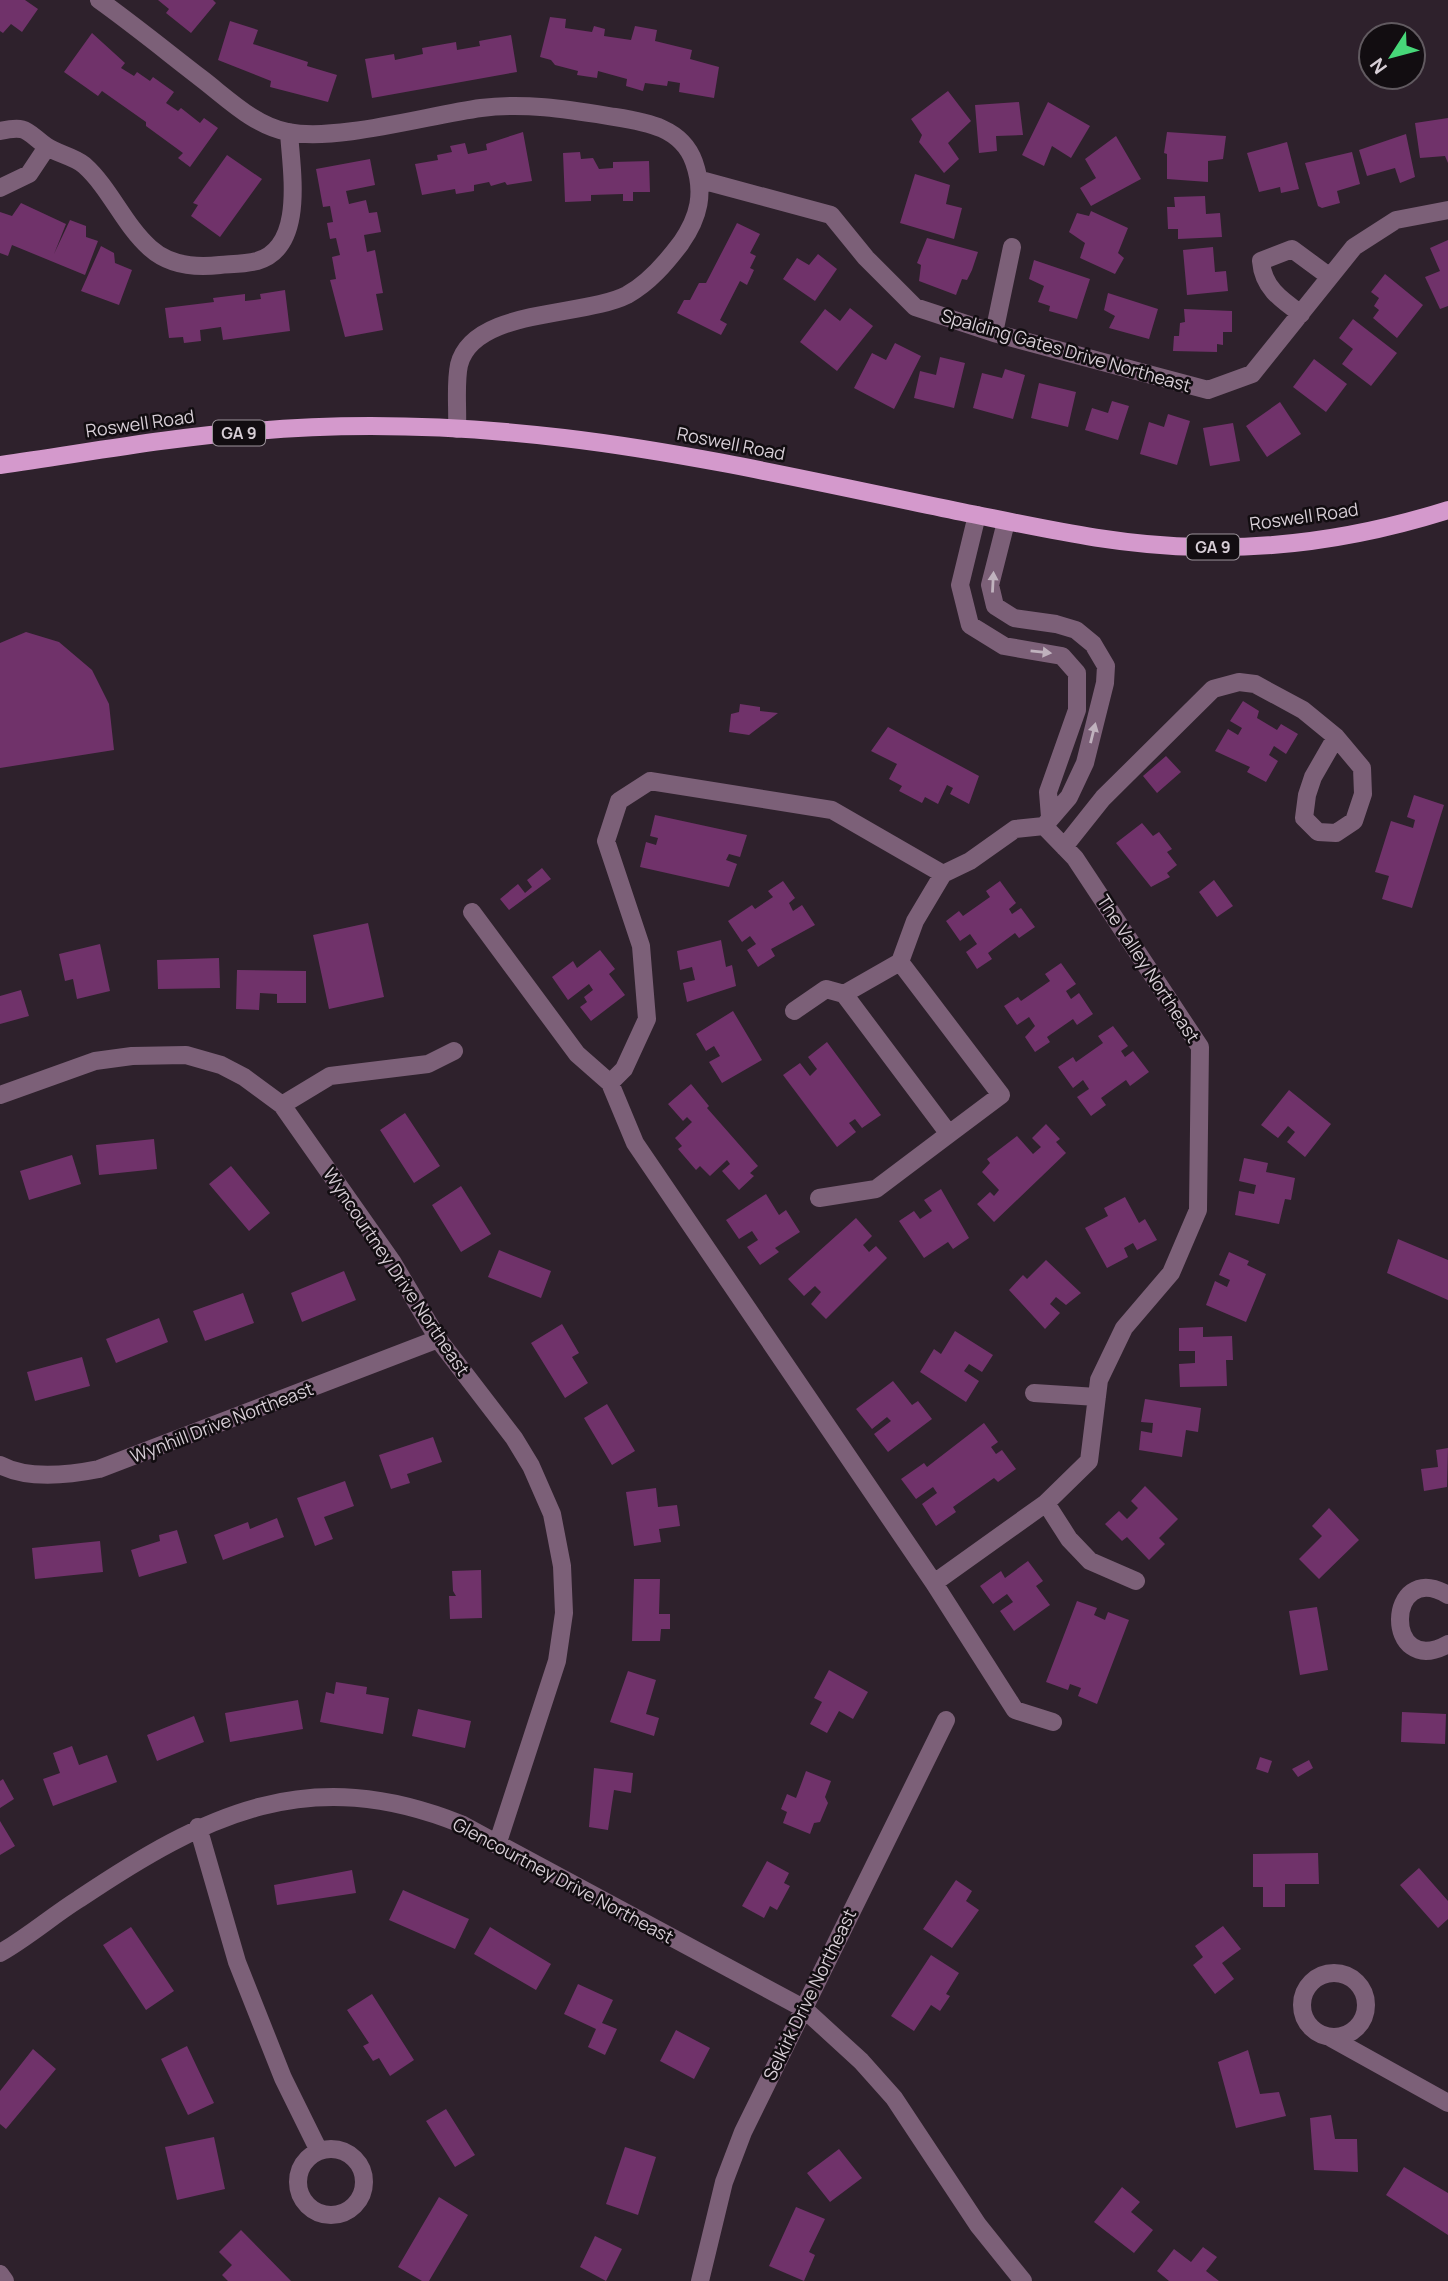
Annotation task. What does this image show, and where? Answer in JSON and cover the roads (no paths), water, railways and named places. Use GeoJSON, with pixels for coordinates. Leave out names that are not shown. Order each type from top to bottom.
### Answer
{"type":"FeatureCollection","features":[{"type":"Feature","properties":{"kind":"main road","name":"Roswell Road"},"geometry":{"type":"LineString","coordinates":[[0,466],[256,430],[359,427],[457,429],[562,438],[667,453],[1107,541],[1248,547],[1337,537],[1448,510]]}},
{"type":"Feature","properties":{"kind":"street"},"geometry":{"type":"LineString","coordinates":[[99,0],[250,116],[289,132],[321,134],[484,108],[543,106],[652,122],[675,135],[691,154],[701,180],[700,206],[692,227],[668,261],[641,286],[624,297],[488,330],[467,348],[459,365],[457,429]]}},
{"type":"Feature","properties":{"kind":"street"},"geometry":{"type":"LineString","coordinates":[[0,131],[18,127],[34,133],[47,147],[85,165],[150,248],[174,263],[201,268],[258,261],[270,254],[281,242],[293,211],[289,132]]}},
{"type":"Feature","properties":{"kind":"street"},"geometry":{"type":"LineString","coordinates":[[0,188],[29,174],[47,147]]}},
{"type":"Feature","properties":{"kind":"street","name":"Spalding Gates Drive Northeast"},"geometry":{"type":"LineString","coordinates":[[701,180],[831,215],[866,258],[915,307],[994,333],[1208,390],[1252,374],[1354,247],[1396,220],[1448,210]]}},
{"type":"Feature","properties":{"kind":"street"},"geometry":{"type":"LineString","coordinates":[[994,333],[1012,247]]}},
{"type":"Feature","properties":{"kind":"street"},"geometry":{"type":"LineString","coordinates":[[1301,314],[1283,302],[1263,278],[1261,261],[1292,249],[1330,277]]}},
{"type":"Feature","properties":{"kind":"street"},"geometry":{"type":"LineString","coordinates":[[977,515],[960,585],[970,625],[1004,646],[1062,656],[1077,673],[1077,710],[1048,792],[1047,822]]}},
{"type":"Feature","properties":{"kind":"street"},"geometry":{"type":"LineString","coordinates":[[844,994],[900,962],[915,921],[943,874],[970,861],[1015,829],[1047,822],[1069,797],[1086,763],[1105,683],[1106,666],[1093,644],[1076,631],[1056,624],[1014,618],[995,606],[990,585],[1006,522]]}},
{"type":"Feature","properties":{"kind":"street"},"geometry":{"type":"LineString","coordinates":[[1064,846],[1103,798],[1213,689],[1239,682],[1255,684],[1303,710],[1336,737],[1362,768],[1363,794],[1354,821],[1336,833],[1318,832],[1304,818],[1307,795],[1313,776],[1336,737]]}},
{"type":"Feature","properties":{"kind":"street"},"geometry":{"type":"LineString","coordinates":[[610,1083],[624,1069],[647,1019],[641,946],[606,841],[619,801],[650,781],[832,810],[943,874]]}},
{"type":"Feature","properties":{"kind":"street","name":"The Valley Northeast"},"geometry":{"type":"LineString","coordinates":[[934,1583],[1046,1503],[1088,1461],[1099,1380],[1124,1328],[1171,1273],[1198,1210],[1200,1047],[1075,858],[1047,822]]}},
{"type":"Feature","properties":{"kind":"street"},"geometry":{"type":"LineString","coordinates":[[472,912],[577,1054],[610,1083],[635,1143],[934,1583],[1015,1710],[1053,1722]]}},
{"type":"Feature","properties":{"kind":"street"},"geometry":{"type":"LineString","coordinates":[[819,1198],[876,1189],[1000,1095],[900,962]]}},
{"type":"Feature","properties":{"kind":"street"},"geometry":{"type":"LineString","coordinates":[[794,1011],[826,989],[844,994],[949,1134]]}},
{"type":"Feature","properties":{"kind":"street"},"geometry":{"type":"LineString","coordinates":[[282,1105],[330,1076],[428,1064],[454,1051]]}},
{"type":"Feature","properties":{"kind":"street","name":"Wyncourtney Drive Northeast"},"geometry":{"type":"LineString","coordinates":[[0,1095],[95,1061],[162,1054],[186,1055],[221,1065],[244,1077],[282,1105],[393,1263],[438,1339],[514,1438],[531,1466],[552,1514],[562,1566],[564,1614],[557,1661],[497,1844]]}},
{"type":"Feature","properties":{"kind":"street","name":"Wynhill Drive Northeast"},"geometry":{"type":"LineString","coordinates":[[0,1465],[9,1470],[40,1474],[99,1469],[438,1339]]}},
{"type":"Feature","properties":{"kind":"street"},"geometry":{"type":"LineString","coordinates":[[1034,1393],[1097,1397]]}},
{"type":"Feature","properties":{"kind":"street"},"geometry":{"type":"LineString","coordinates":[[1046,1503],[1069,1539],[1090,1561],[1136,1581]]}},
{"type":"Feature","properties":{"kind":"street"},"geometry":{"type":"LineString","coordinates":[[1448,1595],[1432,1588],[1413,1593],[1400,1608],[1398,1618],[1404,1637],[1419,1649],[1439,1649],[1448,1644]]}},
{"type":"Feature","properties":{"kind":"street","name":"Selkirk Drive Northeast"},"geometry":{"type":"LineString","coordinates":[[700,2281],[724,2182],[743,2132],[946,1720]]}},
{"type":"Feature","properties":{"kind":"street","name":"Glencourtney Drive Northeast"},"geometry":{"type":"LineString","coordinates":[[0,1953],[81,1897],[198,1827],[271,1802],[307,1797],[349,1796],[386,1801],[426,1811],[497,1844],[803,2008],[861,2061],[894,2098],[978,2225],[1023,2281]]}},
{"type":"Feature","properties":{"kind":"street"},"geometry":{"type":"LineString","coordinates":[[198,1827],[237,1962],[282,2078],[319,2151]]}},
{"type":"Feature","properties":{"kind":"street"},"geometry":{"type":"LineString","coordinates":[[1331,2038],[1448,2103]]}},
{"type":"Feature","properties":{"kind":"street"},"geometry":{"type":"LineString","coordinates":[[0,2274],[5,2281]]}}]}
